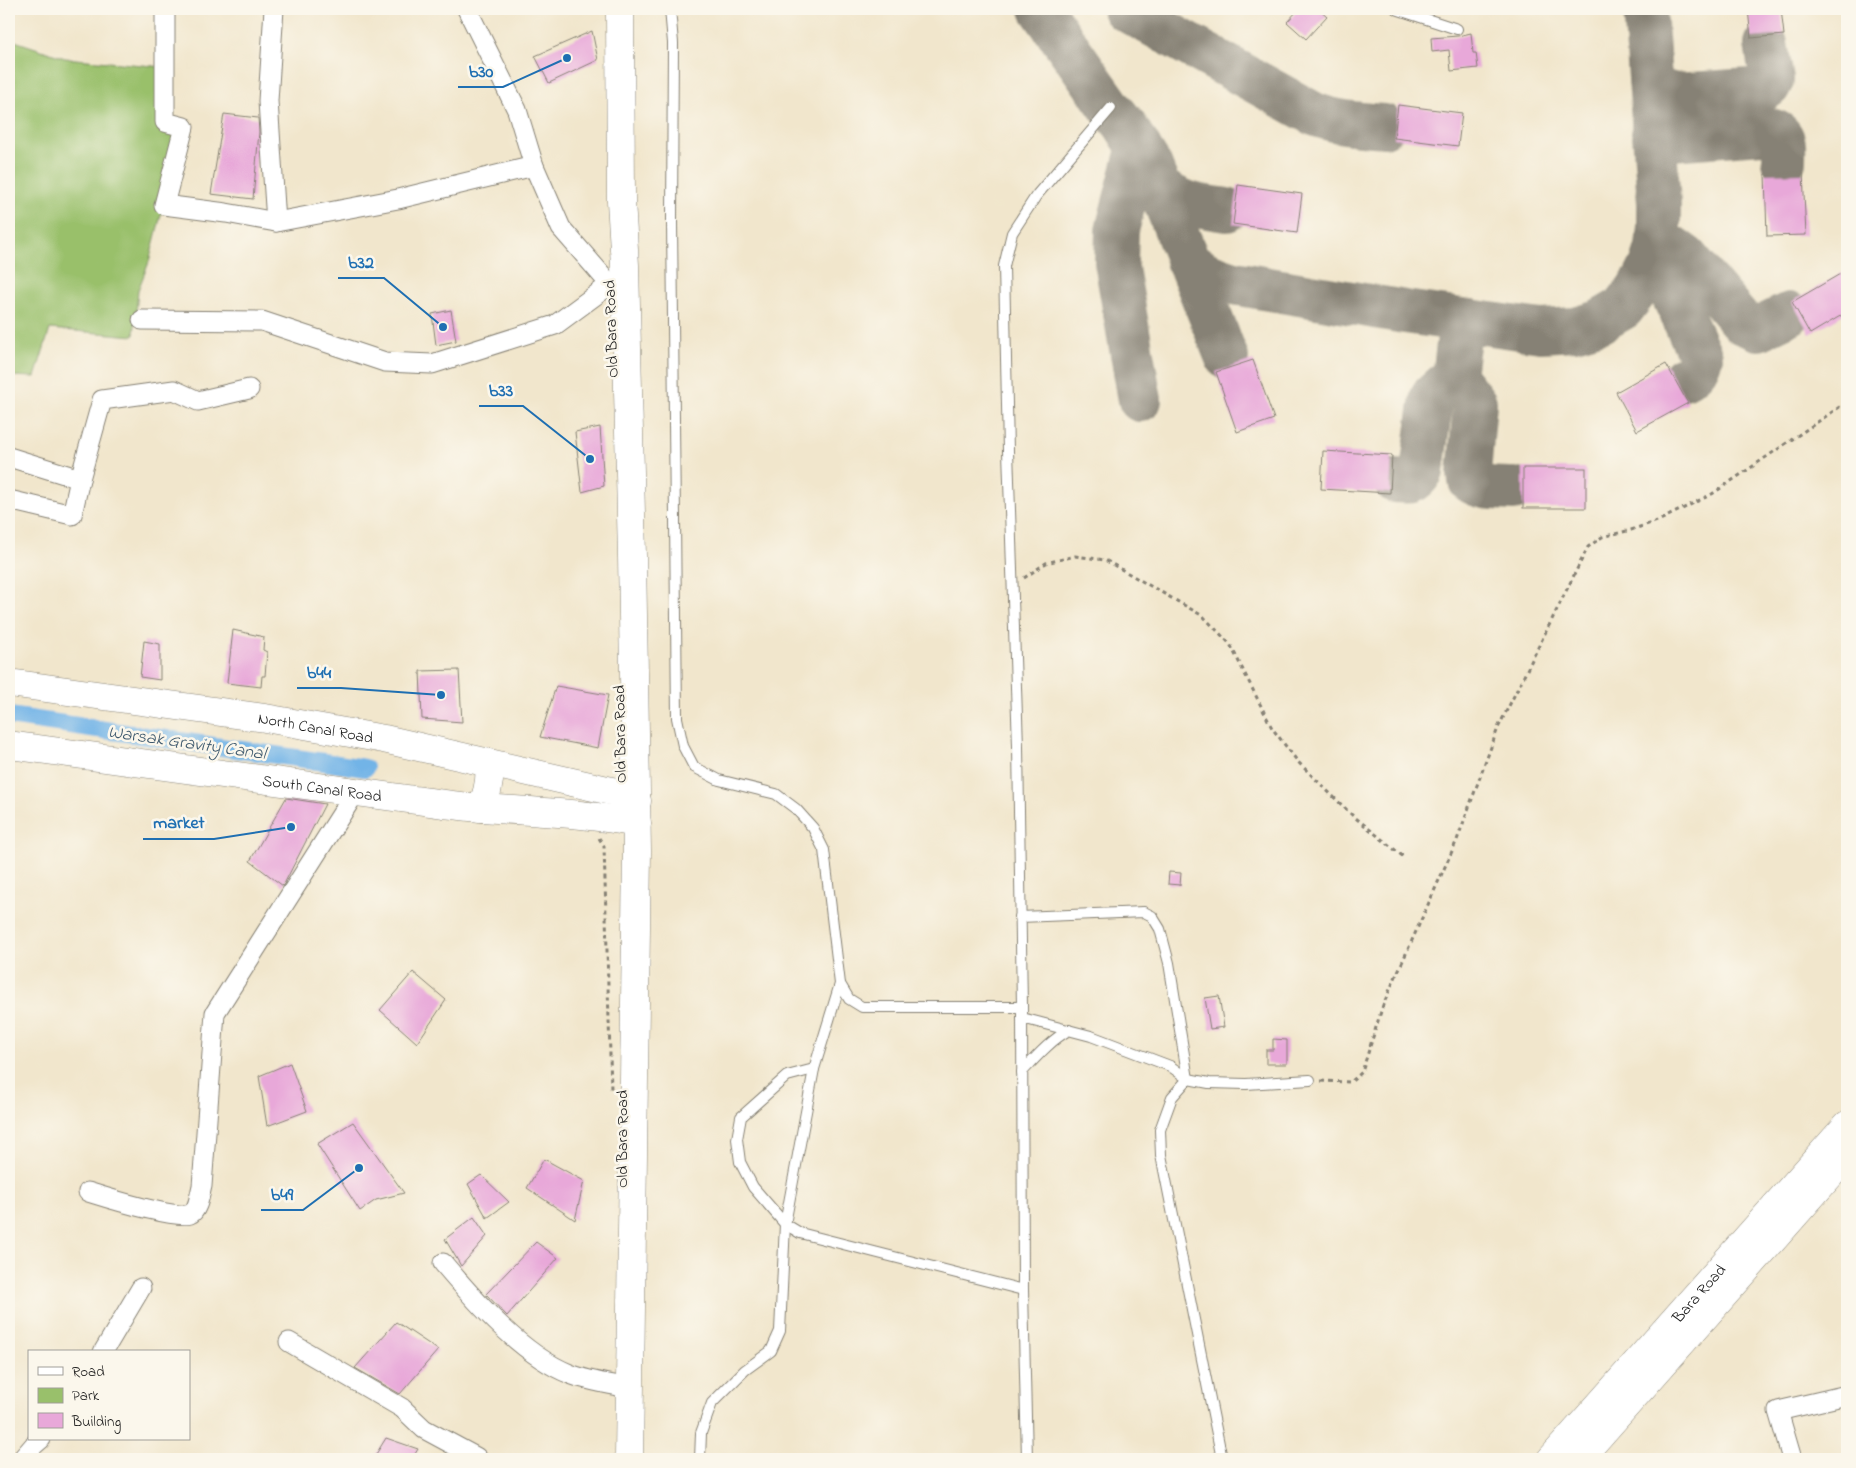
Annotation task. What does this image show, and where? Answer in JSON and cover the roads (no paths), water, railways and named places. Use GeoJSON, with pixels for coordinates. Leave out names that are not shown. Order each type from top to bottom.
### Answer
{"type":"FeatureCollection","features":[{"type":"Feature","properties":{"kind":"main road","name":"Old Bara Road"},"geometry":{"type":"LineString","coordinates":[[606,9],[608,284],[621,428],[629,809],[621,1338],[617,1459]]}},
{"type":"Feature","properties":{"kind":"main road"},"geometry":{"type":"LineString","coordinates":[[620,9],[621,201],[625,265],[621,428]]}},
{"type":"Feature","properties":{"kind":"main road","name":"North Canal Road"},"geometry":{"type":"LineString","coordinates":[[9,683],[264,718],[384,739],[489,763],[629,809]]}},
{"type":"Feature","properties":{"kind":"main road","name":"South Canal Road"},"geometry":{"type":"LineString","coordinates":[[9,745],[481,808],[583,815],[629,809]]}},
{"type":"Feature","properties":{"kind":"main road"},"geometry":{"type":"LineString","coordinates":[[481,808],[488,791],[491,775],[489,763]]}},
{"type":"Feature","properties":{"kind":"main road"},"geometry":{"type":"LineString","coordinates":[[628,1459],[629,809]]}},
{"type":"Feature","properties":{"kind":"main road","name":"Bara Road"},"geometry":{"type":"LineString","coordinates":[[1551,1459],[1634,1381],[1847,1125]]}},
{"type":"Feature","properties":{"kind":"main road"},"geometry":{"type":"LineString","coordinates":[[1579,1459],[1634,1381],[1847,1156]]}},
{"type":"Feature","properties":{"kind":"street"},"geometry":{"type":"LineString","coordinates":[[165,9],[165,122],[184,127],[164,205],[276,222],[398,199],[534,166]]}},
{"type":"Feature","properties":{"kind":"street"},"geometry":{"type":"LineString","coordinates":[[274,9],[268,101],[276,222]]}},
{"type":"Feature","properties":{"kind":"street"},"geometry":{"type":"LineString","coordinates":[[142,320],[262,321],[385,362],[432,364],[554,325],[608,284],[561,228],[534,166],[517,110],[467,9]]}},
{"type":"Feature","properties":{"kind":"street"},"geometry":{"type":"LineString","coordinates":[[9,500],[72,515],[80,478],[102,400],[174,390],[198,401],[249,390]]}},
{"type":"Feature","properties":{"kind":"street"},"geometry":{"type":"LineString","coordinates":[[9,457],[80,478]]}},
{"type":"Feature","properties":{"kind":"street"},"geometry":{"type":"LineString","coordinates":[[88,1192],[141,1208],[158,1211],[183,1215],[190,1214],[194,1210],[202,1186],[215,1013],[355,792]]}},
{"type":"Feature","properties":{"kind":"street"},"geometry":{"type":"LineString","coordinates":[[443,1263],[470,1296],[519,1343],[546,1362],[571,1375],[619,1386]]}},
{"type":"Feature","properties":{"kind":"street"},"geometry":{"type":"LineString","coordinates":[[104,1350],[142,1288]]}},
{"type":"Feature","properties":{"kind":"street"},"geometry":{"type":"LineString","coordinates":[[289,1342],[402,1408],[424,1429],[476,1456],[478,1459]]}},
{"type":"Feature","properties":{"kind":"street"},"geometry":{"type":"LineString","coordinates":[[1792,1459],[1778,1411],[1847,1395]]}},
{"type":"Feature","properties":{"kind":"street"},"geometry":{"type":"LineString","coordinates":[[22,1459],[40,1440]]}},
{"type":"Feature","properties":{"kind":"lane"},"geometry":{"type":"LineString","coordinates":[[670,9],[673,43],[672,231],[677,718],[683,746],[694,767],[719,780],[776,794],[796,809],[813,828],[824,850],[840,984],[849,1000],[862,1007],[1022,1007]]}},
{"type":"Feature","properties":{"kind":"lane"},"geometry":{"type":"LineString","coordinates":[[1396,9],[1457,29]]}},
{"type":"Feature","properties":{"kind":"lane"},"geometry":{"type":"LineString","coordinates":[[1027,1459],[1023,1290],[1022,1007],[1004,266],[1012,233],[1036,196],[1111,108]]}},
{"type":"Feature","properties":{"kind":"lane"},"geometry":{"type":"LineString","coordinates":[[1020,917],[1144,912],[1152,916],[1160,929],[1169,963],[1188,1079]]}},
{"type":"Feature","properties":{"kind":"lane"},"geometry":{"type":"LineString","coordinates":[[700,1459],[701,1434],[712,1403],[745,1370],[770,1351],[780,1331],[785,1224],[814,1069],[840,984]]}},
{"type":"Feature","properties":{"kind":"lane"},"geometry":{"type":"LineString","coordinates":[[1022,1018],[1091,1036],[1170,1066],[1188,1079],[1209,1083],[1246,1084],[1310,1080]]}},
{"type":"Feature","properties":{"kind":"lane"},"geometry":{"type":"LineString","coordinates":[[1022,1072],[1039,1053],[1069,1030]]}},
{"type":"Feature","properties":{"kind":"lane"},"geometry":{"type":"LineString","coordinates":[[814,1069],[787,1076],[741,1118],[737,1139],[740,1162],[753,1187],[785,1224],[800,1234],[1023,1290]]}},
{"type":"Feature","properties":{"kind":"lane"},"geometry":{"type":"LineString","coordinates":[[1188,1079],[1172,1097],[1160,1130],[1161,1155],[1222,1459]]}},
{"type":"Feature","properties":{"kind":"waterway","name":"Warsak Gravity Canal"},"geometry":{"type":"LineString","coordinates":[[9,716],[365,768]]}},
{"type":"Feature","properties":{"kind":"place","name":"b30"},"geometry":{"type":"Point","coordinates":[567,58]}},
{"type":"Feature","properties":{"kind":"place","name":"b32"},"geometry":{"type":"Point","coordinates":[443,327]}},
{"type":"Feature","properties":{"kind":"place","name":"b33"},"geometry":{"type":"Point","coordinates":[590,459]}},
{"type":"Feature","properties":{"kind":"place","name":"b44"},"geometry":{"type":"Point","coordinates":[441,695]}},
{"type":"Feature","properties":{"kind":"place","name":"market"},"geometry":{"type":"Point","coordinates":[291,827]}},
{"type":"Feature","properties":{"kind":"place","name":"b49"},"geometry":{"type":"Point","coordinates":[359,1168]}}]}
